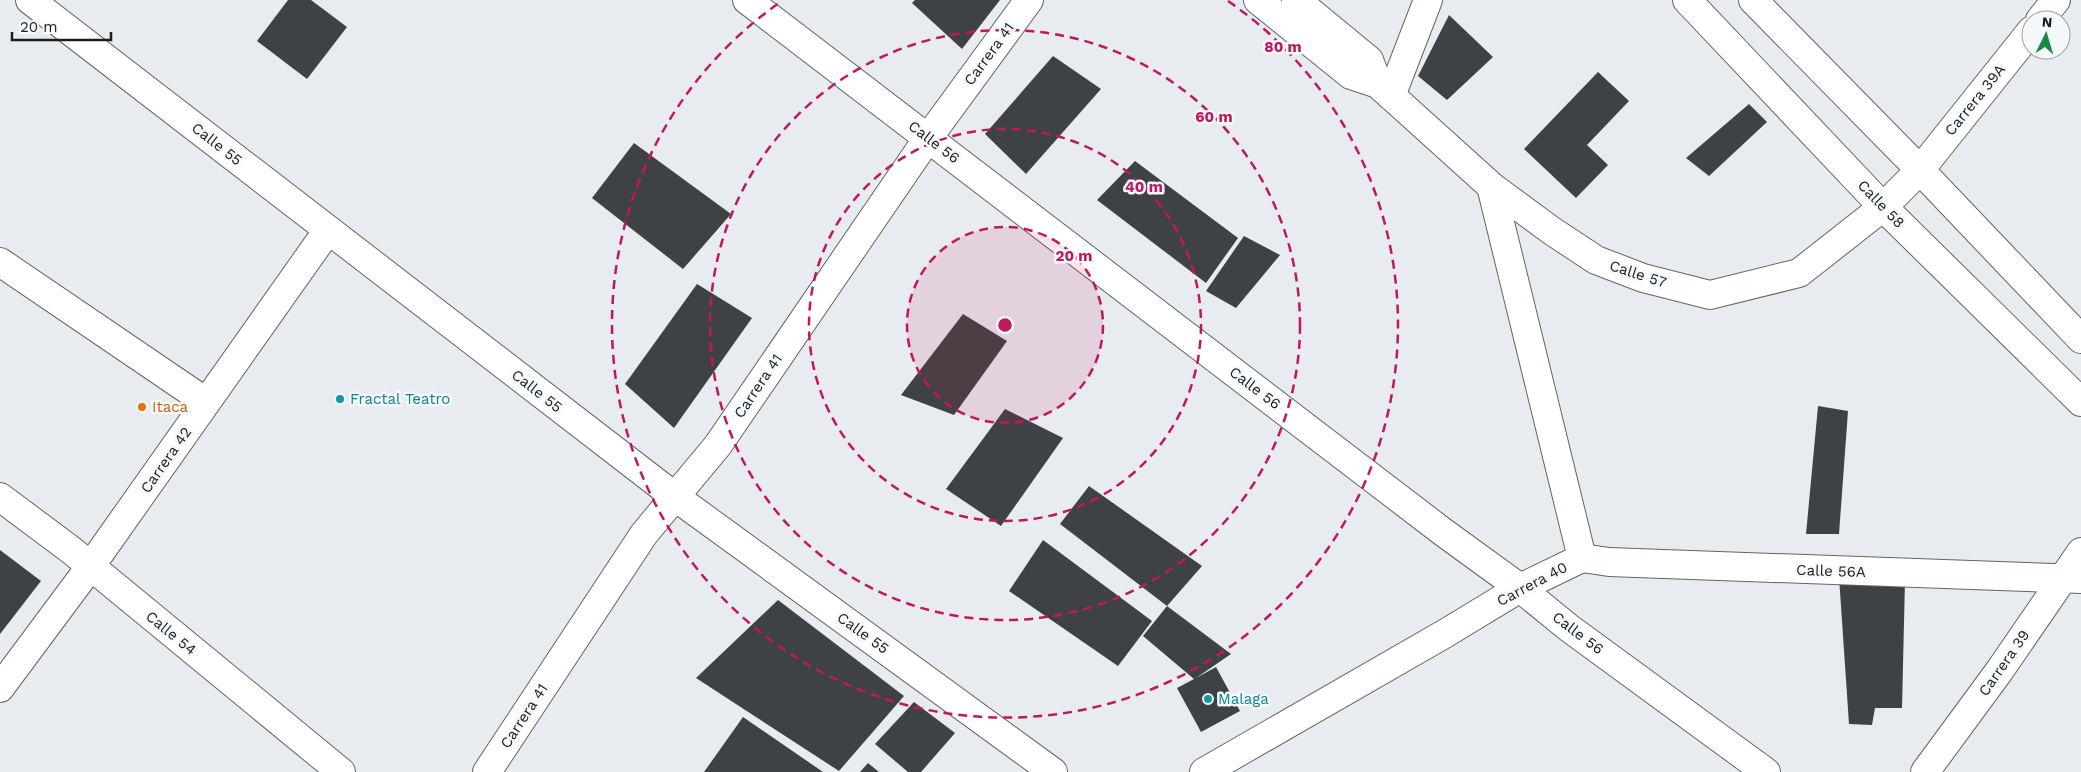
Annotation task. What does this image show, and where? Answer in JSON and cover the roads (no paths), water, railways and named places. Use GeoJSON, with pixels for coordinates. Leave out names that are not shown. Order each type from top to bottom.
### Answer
{"type":"FeatureCollection","features":[{"type":"Feature","properties":{"kind":"street","name":"Calle 55"},"geometry":{"type":"LineString","coordinates":[[30,0],[674,496],[1053,772]]}},
{"type":"Feature","properties":{"kind":"street","name":"Calle 56"},"geometry":{"type":"LineString","coordinates":[[747,0],[1443,532],[1520,588],[1569,628],[1766,772]]}},
{"type":"Feature","properties":{"kind":"street","name":"Carrera 41"},"geometry":{"type":"LineString","coordinates":[[487,772],[644,534],[718,445],[928,138],[1029,0]]}},
{"type":"Feature","properties":{"kind":"street","name":"Calle 57"},"geometry":{"type":"LineString","coordinates":[[1258,0],[1351,75],[1384,90],[1491,186],[1552,231],[1596,260],[1643,278],[1710,295],[1799,273],[1882,207],[1920,170]]}},
{"type":"Feature","properties":{"kind":"street","name":"Calle 57"},"geometry":{"type":"LineString","coordinates":[[1296,0],[1369,60],[1384,90]]}},
{"type":"Feature","properties":{"kind":"street"},"geometry":{"type":"LineString","coordinates":[[1384,90],[1428,0]]}},
{"type":"Feature","properties":{"kind":"street","name":"Calle 58"},"geometry":{"type":"LineString","coordinates":[[1687,0],[1882,207],[2081,402]]}},
{"type":"Feature","properties":{"kind":"street"},"geometry":{"type":"LineString","coordinates":[[1752,0],[1920,170],[2081,339]]}},
{"type":"Feature","properties":{"kind":"street"},"geometry":{"type":"LineString","coordinates":[[2048,10],[2056,0]]}},
{"type":"Feature","properties":{"kind":"street","name":"Carrera 39A"},"geometry":{"type":"LineString","coordinates":[[1920,170],[2021,44]]}},
{"type":"Feature","properties":{"kind":"street","name":"Carrera 40"},"geometry":{"type":"LineString","coordinates":[[1204,772],[1446,633],[1520,588],[1582,558],[1491,186]]}},
{"type":"Feature","properties":{"kind":"street","name":"Carrera 42"},"geometry":{"type":"LineString","coordinates":[[0,688],[90,567],[328,230]]}},
{"type":"Feature","properties":{"kind":"street"},"geometry":{"type":"LineString","coordinates":[[0,262],[206,402]]}},
{"type":"Feature","properties":{"kind":"street","name":"Calle 54"},"geometry":{"type":"LineString","coordinates":[[0,496],[71,550],[341,772]]}},
{"type":"Feature","properties":{"kind":"street","name":"Carrera 39"},"geometry":{"type":"LineString","coordinates":[[1925,772],[2072,578],[2081,552]]}},
{"type":"Feature","properties":{"kind":"street","name":"Calle 56A"},"geometry":{"type":"LineString","coordinates":[[1582,558],[1609,562],[1963,576],[2072,578]]}},
{"type":"Feature","properties":{"kind":"place","name":"Fractal Teatro"},"geometry":{"type":"Point","coordinates":[340,399]}},
{"type":"Feature","properties":{"kind":"place","name":"Itaca"},"geometry":{"type":"Point","coordinates":[142,407]}},
{"type":"Feature","properties":{"kind":"place","name":"Malaga"},"geometry":{"type":"Point","coordinates":[1208,699]}}]}
